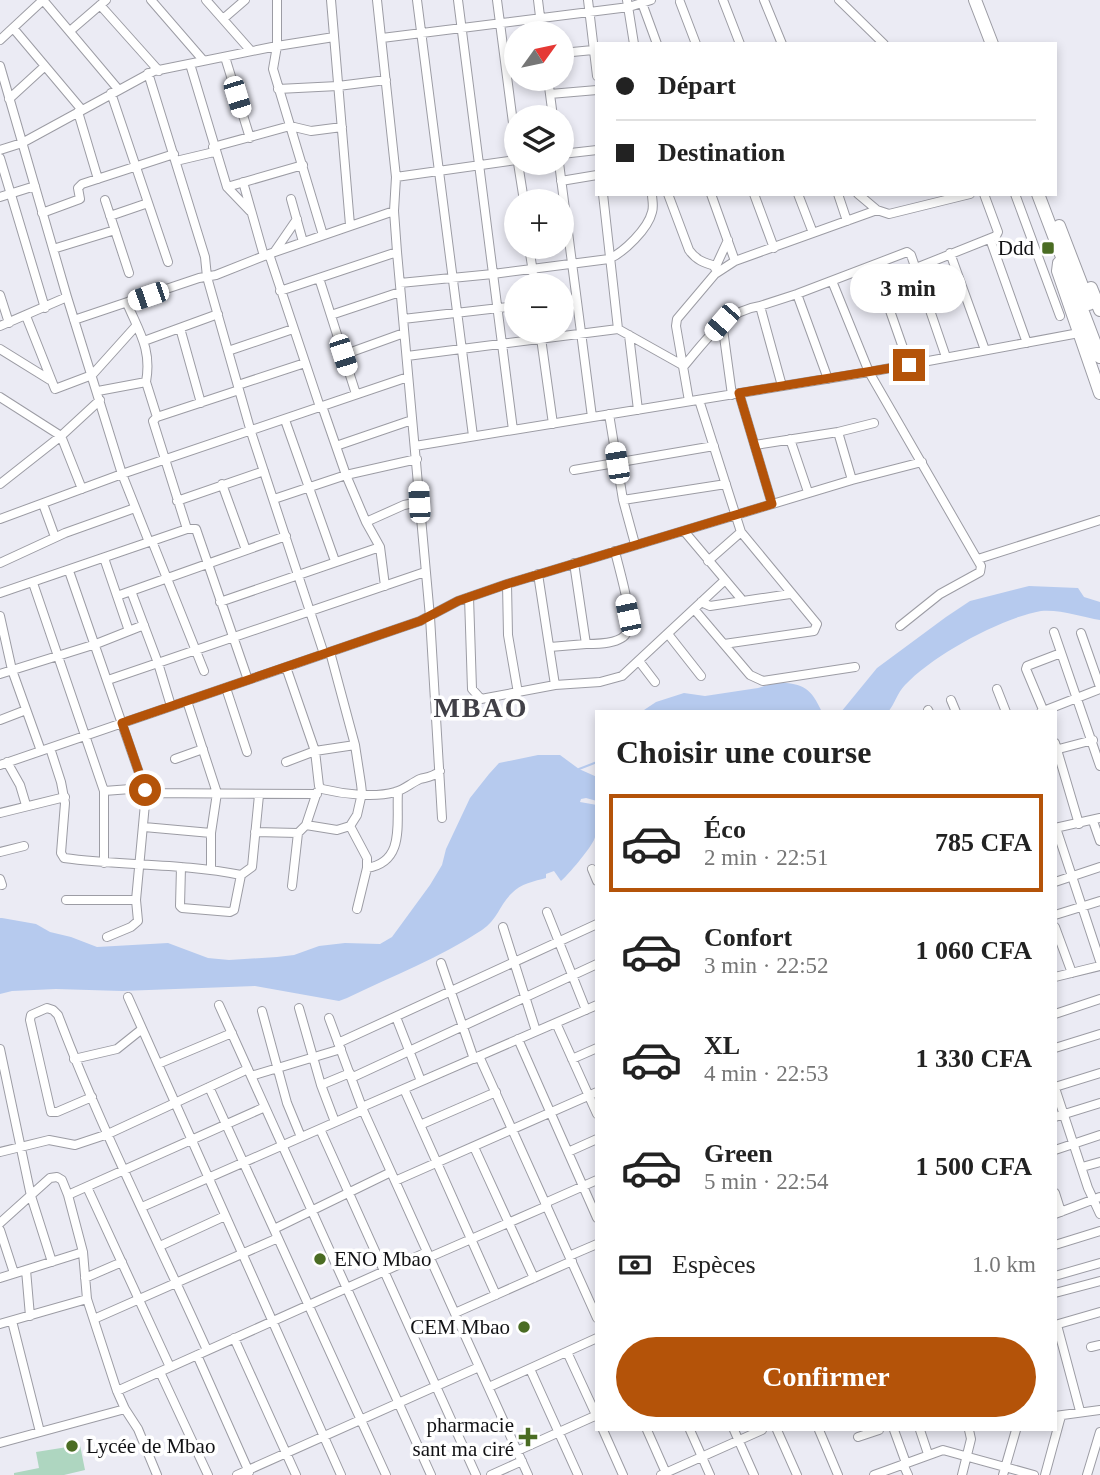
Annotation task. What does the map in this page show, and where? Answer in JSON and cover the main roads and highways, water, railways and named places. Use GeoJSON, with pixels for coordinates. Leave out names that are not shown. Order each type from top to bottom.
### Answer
{"type":"FeatureCollection","features":[{"type":"Feature","properties":{"kind":"highway"},"geometry":{"type":"LineString","coordinates":[[966,0],[982,42]]}},
{"type":"Feature","properties":{"kind":"highway"},"geometry":{"type":"LineString","coordinates":[[975,0],[991,42]]}},
{"type":"Feature","properties":{"kind":"highway"},"geometry":{"type":"LineString","coordinates":[[1039,196],[1100,334]]}},
{"type":"Feature","properties":{"kind":"highway"},"geometry":{"type":"LineString","coordinates":[[1047,196],[1100,357]]}},
{"type":"Feature","properties":{"kind":"highway"},"geometry":{"type":"LineString","coordinates":[[1065,254],[1081,263],[1100,310]]}},
{"type":"Feature","properties":{"kind":"highway"},"geometry":{"type":"LineString","coordinates":[[1065,254],[1058,271],[1100,393]]}},
{"type":"Feature","properties":{"kind":"water"},"geometry":{"type":"Polygon","coordinates":[[[1029,586],[1078,588],[1084,597],[1100,602],[1100,620],[1063,612],[1041,611],[1007,621],[968,639],[917,673],[900,691],[889,710],[843,710],[877,668],[970,601],[1029,586]]]}},
{"type":"Feature","properties":{"kind":"water"},"geometry":{"type":"Polygon","coordinates":[[[778,682],[800,686],[810,692],[821,710],[644,710],[656,702],[684,693],[705,696],[758,688],[778,682]]]}},
{"type":"Feature","properties":{"kind":"water"},"geometry":{"type":"Polygon","coordinates":[[[538,755],[560,755],[579,769],[595,776],[595,800],[586,798],[580,802],[595,805],[595,838],[591,844],[561,881],[554,871],[546,874],[546,878],[515,890],[482,930],[433,958],[347,998],[339,1001],[255,986],[122,991],[56,989],[0,994],[0,918],[36,924],[50,932],[97,947],[168,943],[208,958],[229,960],[294,955],[319,946],[345,943],[380,944],[392,937],[430,885],[442,865],[446,849],[470,798],[499,763],[538,755]]]}},
{"type":"Feature","properties":{"kind":"waterway"},"geometry":{"type":"LineString","coordinates":[[579,769],[595,763]]}},
{"type":"Feature","properties":{"kind":"place","name":"Ddd"},"geometry":{"type":"Point","coordinates":[1048,248]}},
{"type":"Feature","properties":{"kind":"place","name":"ENO Mbao"},"geometry":{"type":"Point","coordinates":[320,1259]}},
{"type":"Feature","properties":{"kind":"place","name":"CEM Mbao"},"geometry":{"type":"Point","coordinates":[524,1327]}},
{"type":"Feature","properties":{"kind":"place","name":"pharmacie sant ma ciré"},"geometry":{"type":"Point","coordinates":[528,1437]}},
{"type":"Feature","properties":{"kind":"place","name":"Lycée de Mbao"},"geometry":{"type":"Point","coordinates":[72,1446]}},
{"type":"Feature","properties":{"kind":"district","name":"MBAO"},"geometry":{"type":"Point","coordinates":[481,707]}}]}
